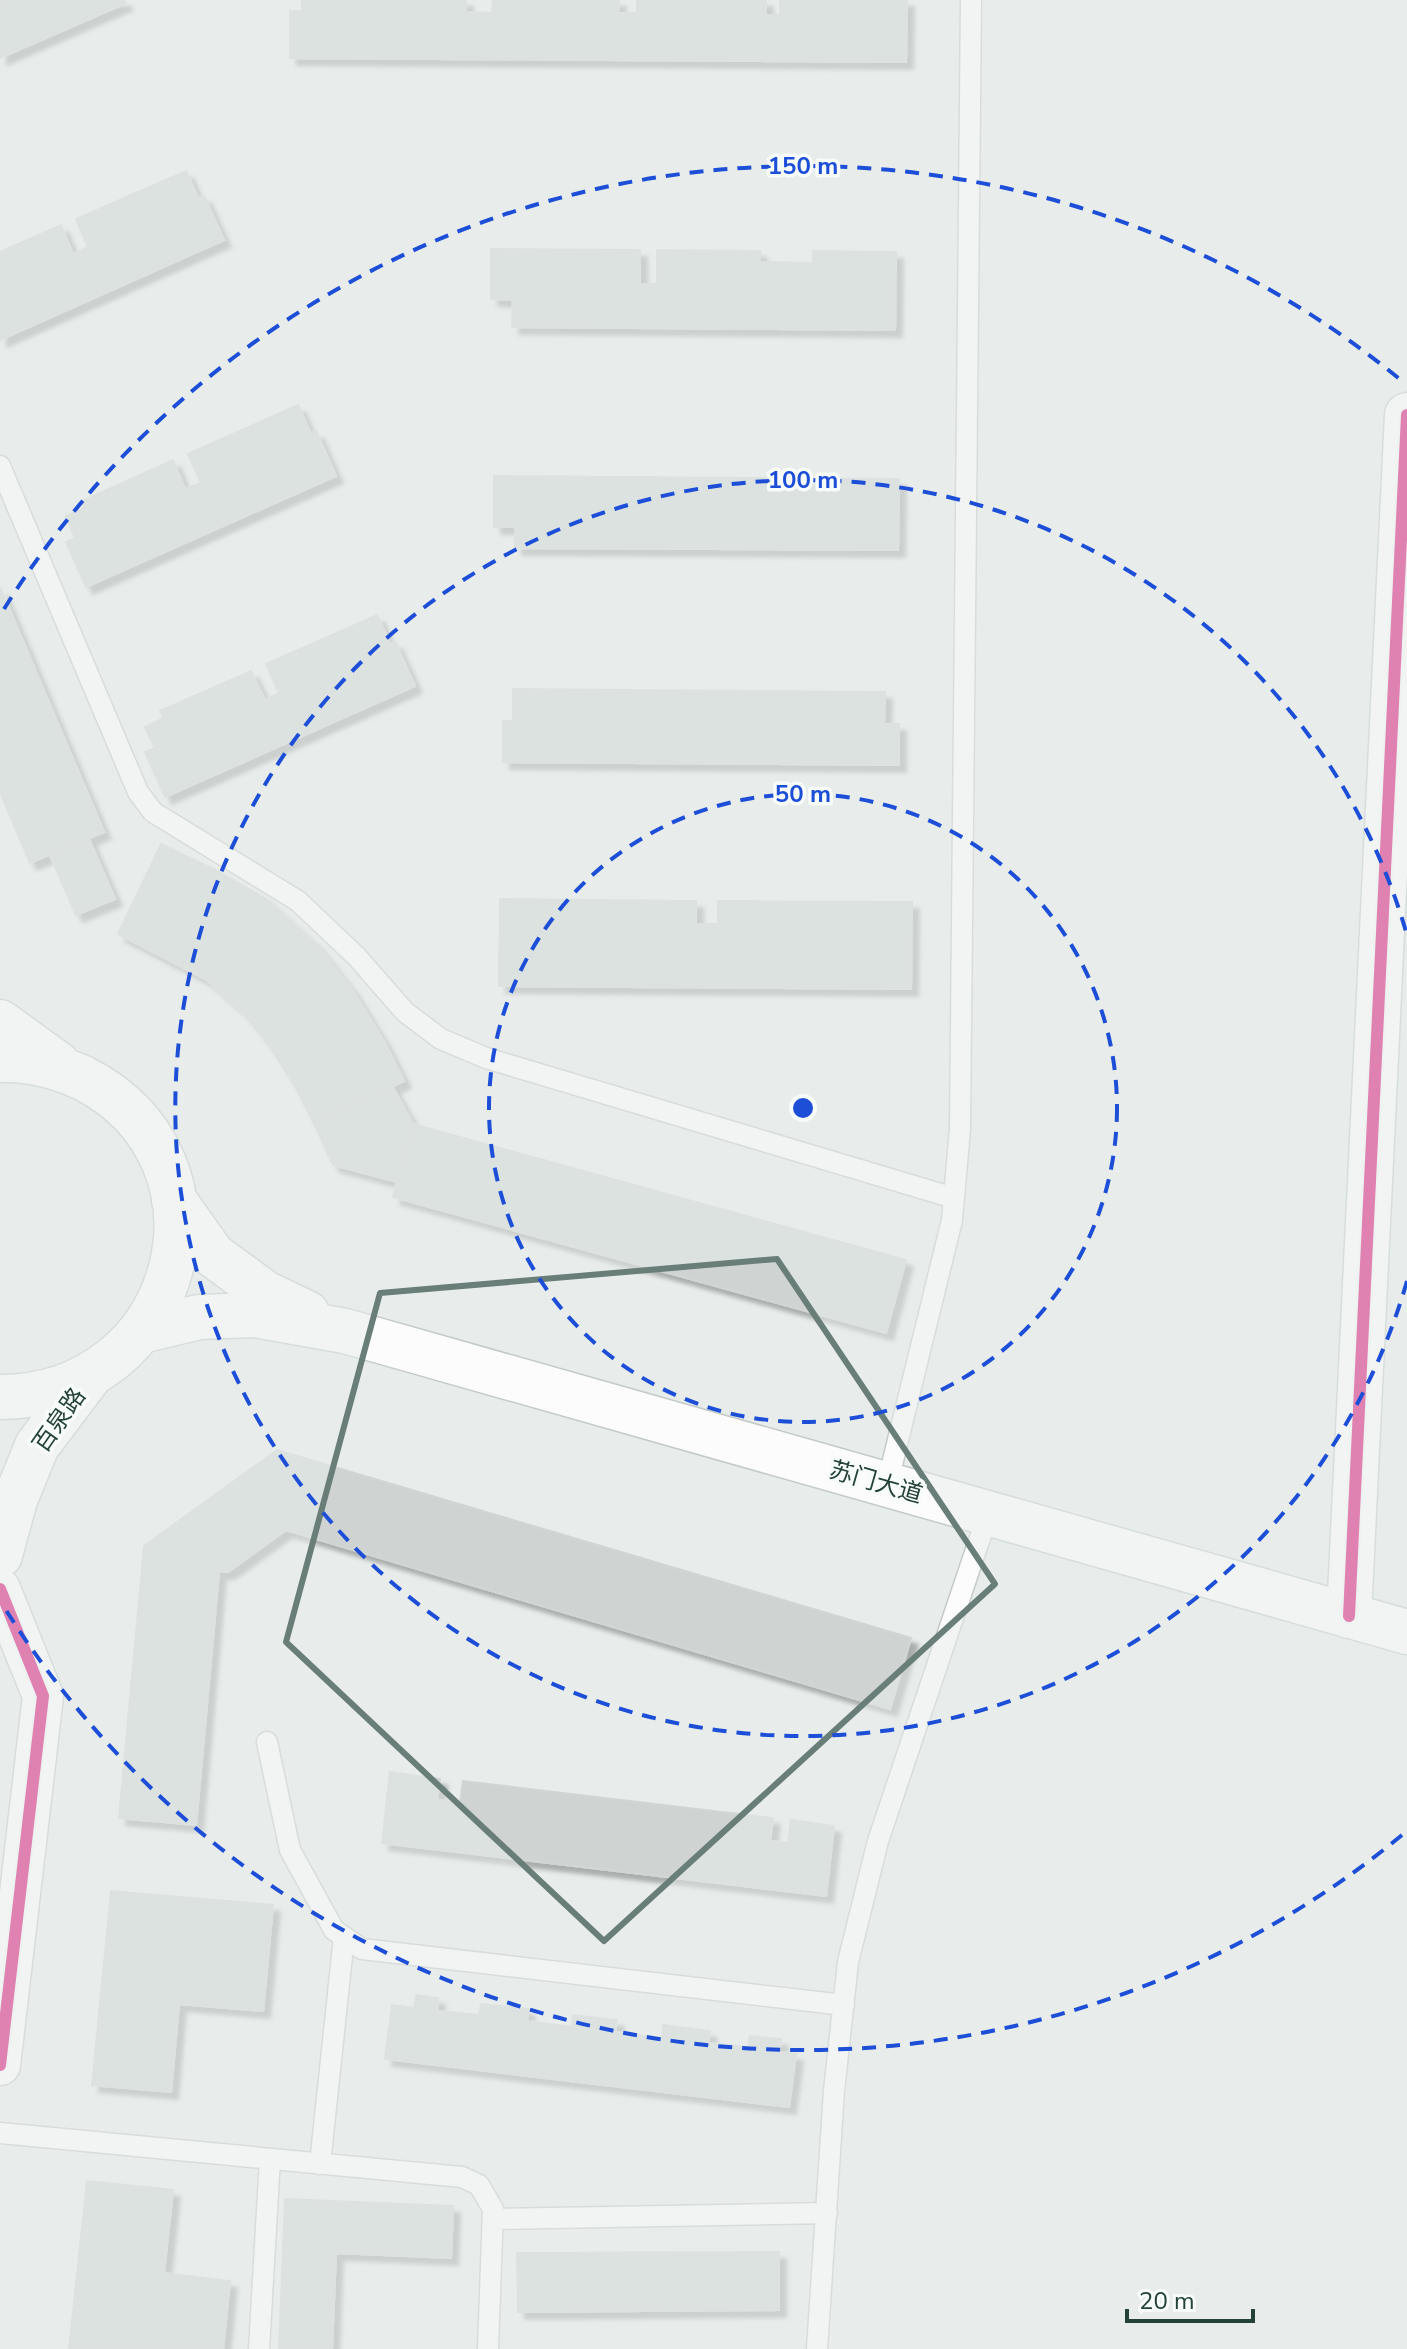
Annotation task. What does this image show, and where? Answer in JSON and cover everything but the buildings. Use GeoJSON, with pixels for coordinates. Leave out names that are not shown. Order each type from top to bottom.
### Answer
{"type":"FeatureCollection","features":[{"type":"Feature","properties":{"kind":"main road"},"geometry":{"type":"LineString","coordinates":[[1349,1616],[1407,415]]}},
{"type":"Feature","properties":{"kind":"main road"},"geometry":{"type":"LineString","coordinates":[[0,1022],[70,1072],[100,1087],[127,1109],[149,1136],[165,1167],[174,1200],[176,1234],[172,1269],[160,1302],[141,1331],[118,1356],[89,1377],[57,1390],[22,1397],[0,1397]]}},
{"type":"Feature","properties":{"kind":"main road"},"geometry":{"type":"LineString","coordinates":[[0,1060],[38,1062],[70,1072]]}},
{"type":"Feature","properties":{"kind":"main road"},"geometry":{"type":"LineString","coordinates":[[174,1200],[213,1255],[265,1293],[345,1331]]}},
{"type":"Feature","properties":{"kind":"main road"},"geometry":{"type":"LineString","coordinates":[[141,1331],[199,1317],[255,1315],[345,1331]]}},
{"type":"Feature","properties":{"kind":"main road","name":"苏门大道"},"geometry":{"type":"LineString","coordinates":[[345,1331],[1407,1632]]}},
{"type":"Feature","properties":{"kind":"main road","name":"百泉路"},"geometry":{"type":"LineString","coordinates":[[0,1555],[15,1500],[37,1446],[89,1377]]}},
{"type":"Feature","properties":{"kind":"street"},"geometry":{"type":"LineString","coordinates":[[0,1589],[43,1696],[0,2065]]}},
{"type":"Feature","properties":{"kind":"lane"},"geometry":{"type":"LineString","coordinates":[[887,1485],[952,1220],[960,1129],[971,0]]}},
{"type":"Feature","properties":{"kind":"lane"},"geometry":{"type":"LineString","coordinates":[[0,466],[138,792],[153,812],[298,901],[357,957],[405,1012],[441,1039],[486,1058],[954,1198]]}},
{"type":"Feature","properties":{"kind":"lane"},"geometry":{"type":"LineString","coordinates":[[817,2349],[834,2091],[848,1962],[878,1841],[988,1514]]}},
{"type":"Feature","properties":{"kind":"lane"},"geometry":{"type":"LineString","coordinates":[[267,1742],[290,1850],[334,1930],[362,1949],[844,2005]]}},
{"type":"Feature","properties":{"kind":"lane"},"geometry":{"type":"LineString","coordinates":[[320,2164],[344,1937]]}},
{"type":"Feature","properties":{"kind":"lane"},"geometry":{"type":"LineString","coordinates":[[0,2133],[462,2177],[479,2185],[493,2209],[488,2349]]}},
{"type":"Feature","properties":{"kind":"lane"},"geometry":{"type":"LineString","coordinates":[[259,2349],[270,2159]]}},
{"type":"Feature","properties":{"kind":"lane"},"geometry":{"type":"LineString","coordinates":[[493,2219],[827,2213]]}},
{"type":"Feature","properties":{"kind":"highlighted area"},"geometry":{"type":"Polygon","coordinates":[[[777,1259],[995,1584],[604,1941],[286,1642],[380,1293],[777,1259]]]}},
{"type":"Feature","properties":{"kind":"cycle path"},"geometry":{"type":"LineString","coordinates":[[1349,1616],[1407,415]]}},
{"type":"Feature","properties":{"kind":"cycle path"},"geometry":{"type":"LineString","coordinates":[[0,1589],[43,1696],[0,2065]]}}]}
